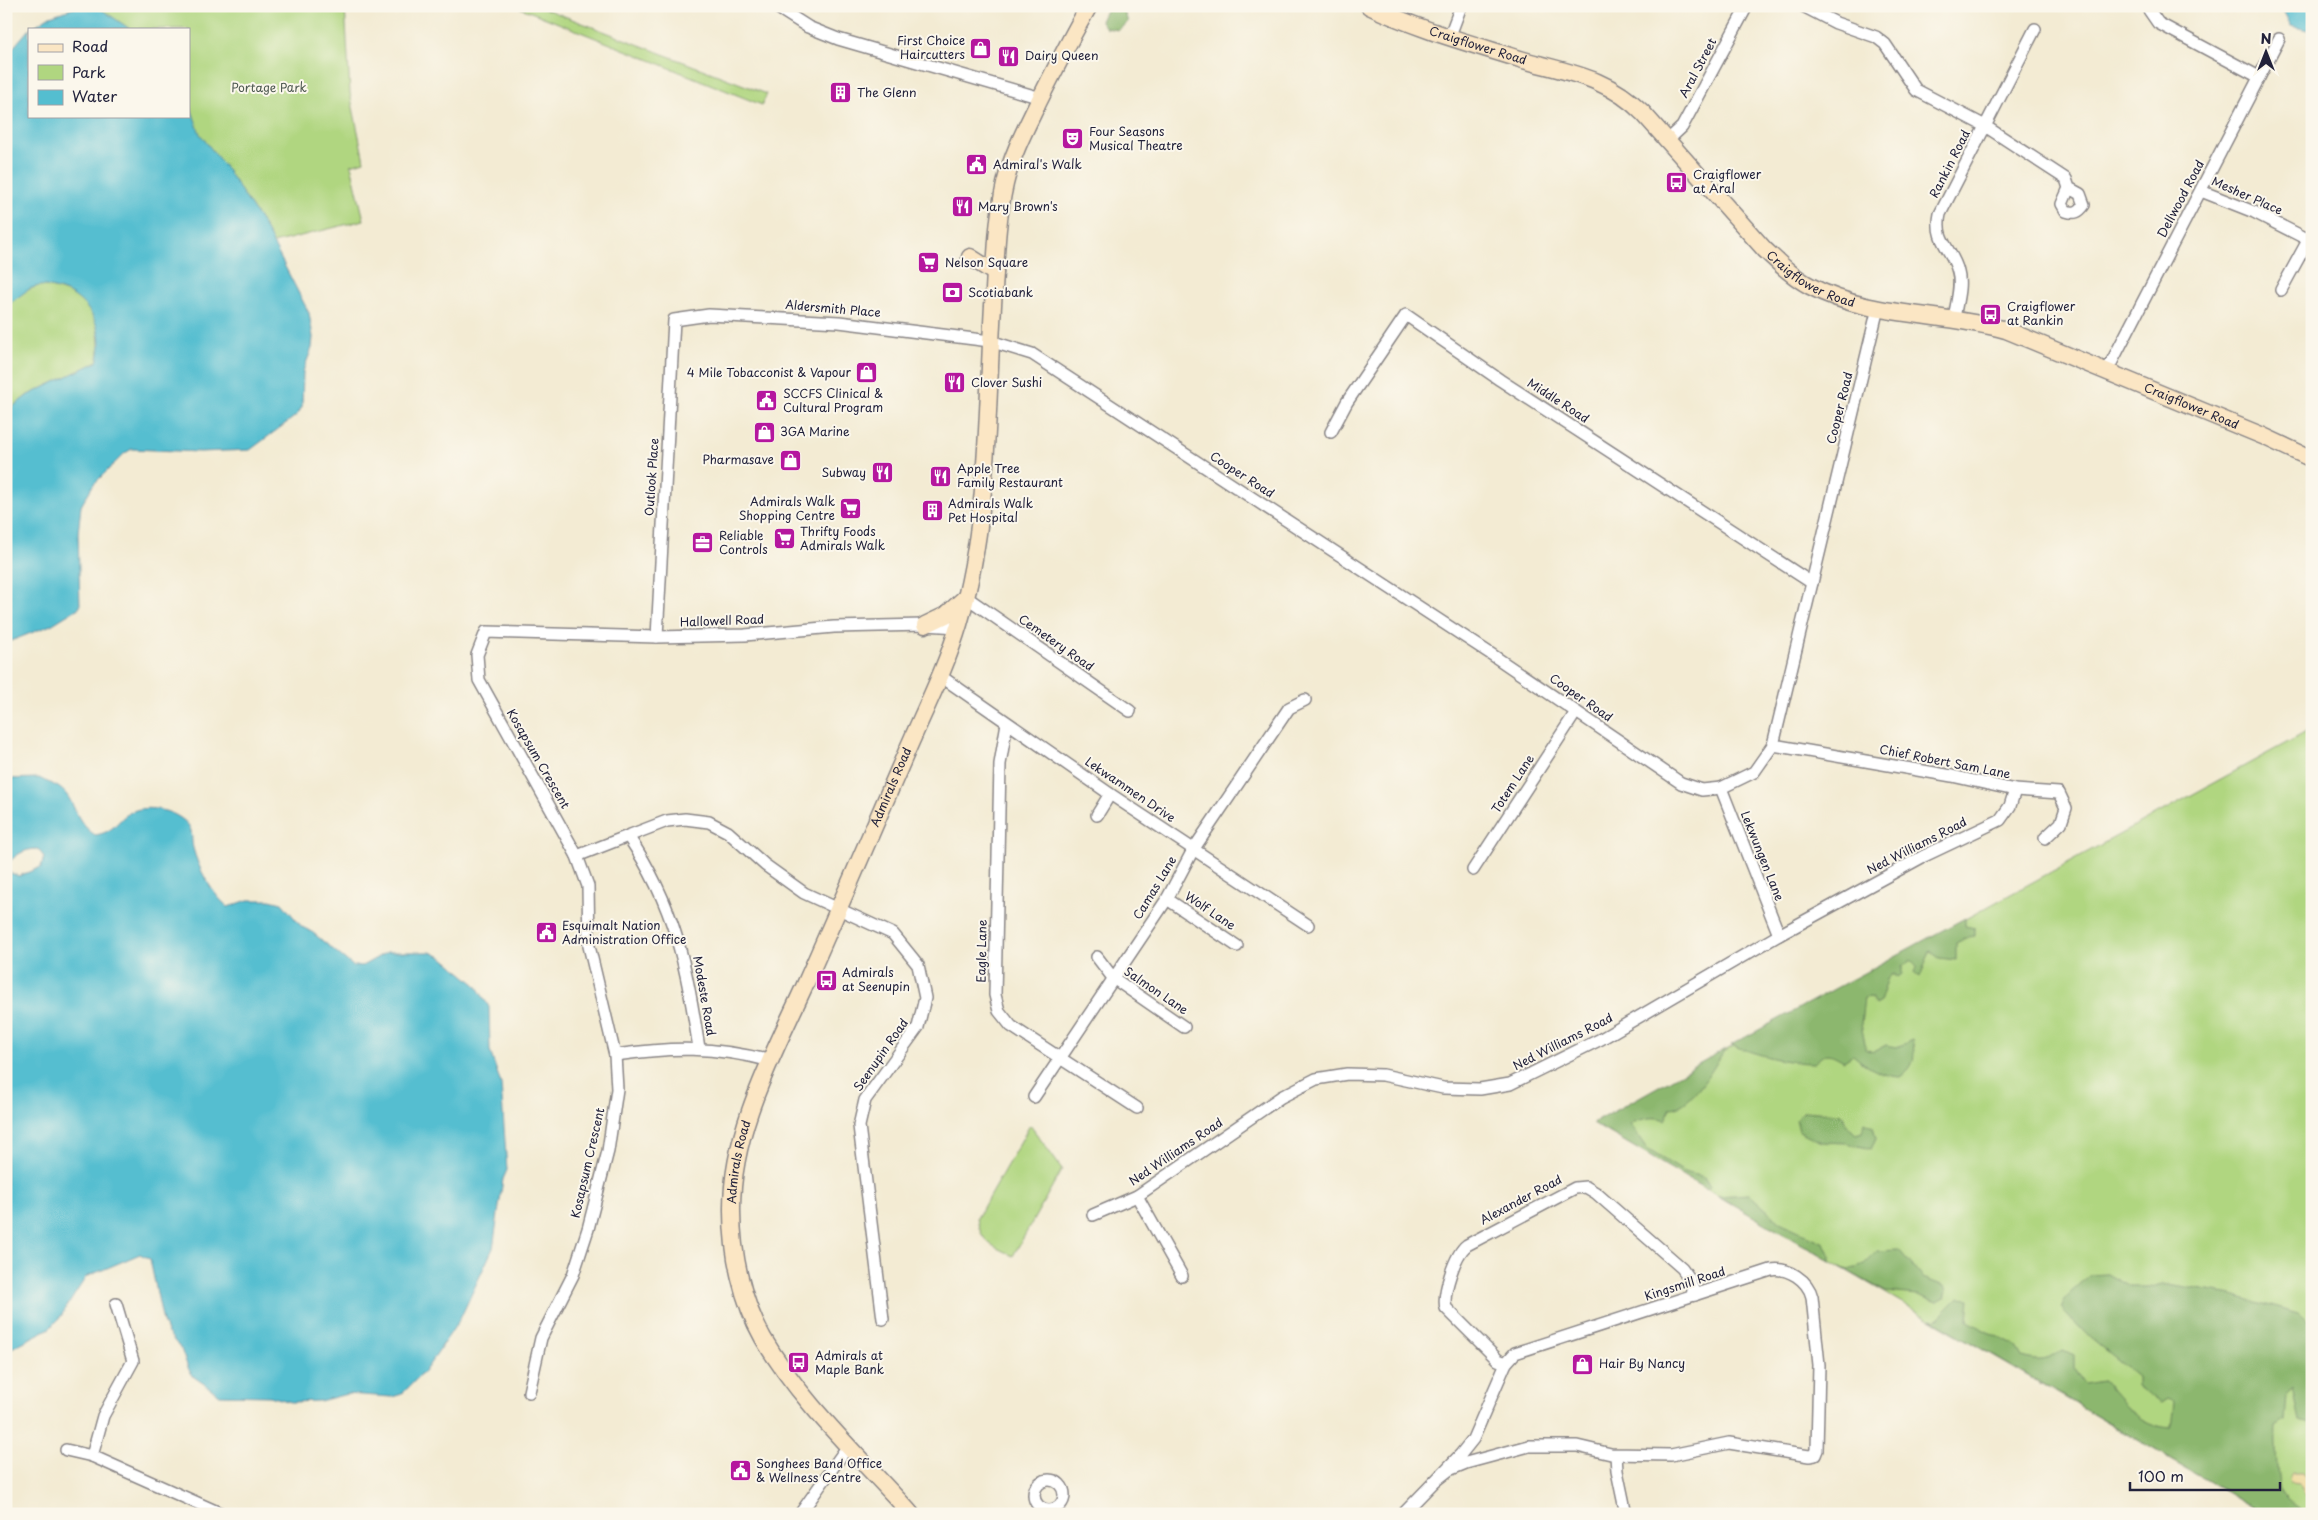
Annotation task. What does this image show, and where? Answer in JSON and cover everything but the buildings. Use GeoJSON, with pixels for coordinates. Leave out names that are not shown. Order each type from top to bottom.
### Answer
{"type":"FeatureCollection","features":[{"type":"Feature","properties":{"kind":"main road","name":"Admirals Road"},"geometry":{"type":"LineString","coordinates":[[911,1514],[848,1446],[776,1358],[763,1337],[746,1296],[736,1256],[732,1211],[735,1169],[746,1122],[770,1061],[839,910],[958,627],[975,566],[985,492],[990,341],[996,245],[1006,179],[1020,141],[1089,6]]}},
{"type":"Feature","properties":{"kind":"main road","name":"Craigflower Road"},"geometry":{"type":"LineString","coordinates":[[1369,6],[1450,38],[1610,86],[1629,99],[1668,140],[1765,250],[1785,268],[1810,286],[1841,299],[1878,308],[1954,318],[2006,330],[2263,436],[2312,459]]}},
{"type":"Feature","properties":{"kind":"main road"},"geometry":{"type":"LineString","coordinates":[[995,273],[970,257],[996,245]]}},
{"type":"Feature","properties":{"kind":"main road"},"geometry":{"type":"LineString","coordinates":[[925,625],[946,615],[966,597]]}},
{"type":"Feature","properties":{"kind":"street"},"geometry":{"type":"LineString","coordinates":[[775,6],[808,27],[838,39],[1041,98]]}},
{"type":"Feature","properties":{"kind":"street"},"geometry":{"type":"LineString","coordinates":[[1450,38],[1461,6]]}},
{"type":"Feature","properties":{"kind":"street","name":"Aral Street"},"geometry":{"type":"LineString","coordinates":[[1668,140],[1682,127],[1747,6]]}},
{"type":"Feature","properties":{"kind":"street"},"geometry":{"type":"LineString","coordinates":[[1803,6],[1836,23],[1876,37],[1885,44],[1916,90],[1985,126],[2066,179],[2069,188]]}},
{"type":"Feature","properties":{"kind":"street"},"geometry":{"type":"LineString","coordinates":[[2149,10],[2158,23],[2260,77]]}},
{"type":"Feature","properties":{"kind":"street","name":"Rankin Road"},"geometry":{"type":"LineString","coordinates":[[1954,318],[1959,273],[1940,238],[1939,220],[1946,201],[2035,29]]}},
{"type":"Feature","properties":{"kind":"street","name":"Dellwood Road"},"geometry":{"type":"LineString","coordinates":[[2107,372],[2279,39]]}},
{"type":"Feature","properties":{"kind":"street","name":"Mesher Place"},"geometry":{"type":"LineString","coordinates":[[2201,191],[2310,237],[2281,290]]}},
{"type":"Feature","properties":{"kind":"street","name":"Cooper Road"},"geometry":{"type":"LineString","coordinates":[[990,341],[1032,354],[1681,783],[1702,790],[1721,788],[1754,772],[1773,745],[1878,308]]}},
{"type":"Feature","properties":{"kind":"street","name":"Aldersmith Place"},"geometry":{"type":"LineString","coordinates":[[674,320],[709,315],[839,322],[990,341]]}},
{"type":"Feature","properties":{"kind":"street","name":"Middle Road"},"geometry":{"type":"LineString","coordinates":[[1331,432],[1347,402],[1406,315],[1500,380],[1812,583]]}},
{"type":"Feature","properties":{"kind":"street","name":"Outlook Place"},"geometry":{"type":"LineString","coordinates":[[657,637],[674,320]]}},
{"type":"Feature","properties":{"kind":"street","name":"Cemetery Road"},"geometry":{"type":"LineString","coordinates":[[966,597],[1130,711]]}},
{"type":"Feature","properties":{"kind":"street","name":"Hallowell Road"},"geometry":{"type":"LineString","coordinates":[[486,632],[657,637],[745,635],[809,629],[925,625],[958,627]]}},
{"type":"Feature","properties":{"kind":"street","name":"Kosapsum Crescent"},"geometry":{"type":"LineString","coordinates":[[486,632],[477,655],[477,670],[484,691],[577,856],[588,886],[590,946],[615,1055],[617,1089],[608,1151],[588,1229],[573,1275],[541,1338],[529,1392]]}},
{"type":"Feature","properties":{"kind":"street","name":"Lekwammen Drive"},"geometry":{"type":"LineString","coordinates":[[939,675],[1110,794],[1308,926]]}},
{"type":"Feature","properties":{"kind":"street","name":"Camas Lane"},"geometry":{"type":"LineString","coordinates":[[1034,1097],[1112,978],[1167,899],[1193,850],[1289,708],[1305,700]]}},
{"type":"Feature","properties":{"kind":"street","name":"Totem Lane"},"geometry":{"type":"LineString","coordinates":[[1473,870],[1576,712]]}},
{"type":"Feature","properties":{"kind":"street","name":"Eagle Lane"},"geometry":{"type":"LineString","coordinates":[[1007,723],[1000,764],[995,995],[999,1011],[1011,1026],[1137,1108]]}},
{"type":"Feature","properties":{"kind":"street","name":"Chief Robert Sam Lane"},"geometry":{"type":"LineString","coordinates":[[1773,745],[1952,776],[2015,790],[2059,793],[2066,808],[2061,823],[2045,838]]}},
{"type":"Feature","properties":{"kind":"street","name":"Lekwungen Lane"},"geometry":{"type":"LineString","coordinates":[[1721,788],[1779,935]]}},
{"type":"Feature","properties":{"kind":"street","name":"Ned Williams Road"},"geometry":{"type":"LineString","coordinates":[[1093,1215],[1136,1196],[1280,1097],[1316,1080],[1347,1074],[1383,1075],[1451,1088],[1480,1090],[1510,1084],[1601,1039],[1779,935],[1922,857],[2000,820],[2010,806],[2015,790]]}},
{"type":"Feature","properties":{"kind":"street"},"geometry":{"type":"LineString","coordinates":[[1097,815],[1110,794]]}},
{"type":"Feature","properties":{"kind":"street","name":"Seenupin Road"},"geometry":{"type":"LineString","coordinates":[[628,836],[667,821],[685,819],[708,822],[728,832],[765,865],[804,893],[893,934],[918,965],[925,998],[918,1027],[865,1100],[859,1126],[884,1319]]}},
{"type":"Feature","properties":{"kind":"street"},"geometry":{"type":"LineString","coordinates":[[577,856],[628,836]]}},
{"type":"Feature","properties":{"kind":"street","name":"Modeste Road"},"geometry":{"type":"LineString","coordinates":[[628,836],[644,860],[665,903],[676,932],[687,973],[699,1048]]}},
{"type":"Feature","properties":{"kind":"street","name":"Wolf Lane"},"geometry":{"type":"LineString","coordinates":[[1167,899],[1237,946]]}},
{"type":"Feature","properties":{"kind":"street"},"geometry":{"type":"LineString","coordinates":[[1097,957],[1112,978]]}},
{"type":"Feature","properties":{"kind":"street","name":"Salmon Lane"},"geometry":{"type":"LineString","coordinates":[[1112,978],[1184,1027]]}},
{"type":"Feature","properties":{"kind":"street"},"geometry":{"type":"LineString","coordinates":[[615,1055],[665,1048],[699,1048],[770,1061]]}},
{"type":"Feature","properties":{"kind":"street","name":"Alexander Road"},"geometry":{"type":"LineString","coordinates":[[1506,1363],[1498,1360],[1446,1308],[1445,1298],[1456,1259],[1467,1245],[1569,1190],[1586,1187],[1596,1193],[1682,1268],[1689,1278],[1695,1295]]}},
{"type":"Feature","properties":{"kind":"street"},"geometry":{"type":"LineString","coordinates":[[1136,1196],[1182,1276]]}},
{"type":"Feature","properties":{"kind":"street","name":"Kingsmill Road"},"geometry":{"type":"LineString","coordinates":[[1506,1363],[1515,1353],[1776,1269],[1786,1271],[1806,1284],[1812,1298],[1818,1355],[1817,1450],[1815,1455],[1809,1456],[1729,1443],[1677,1454],[1616,1455]]}},
{"type":"Feature","properties":{"kind":"street"},"geometry":{"type":"LineString","coordinates":[[92,1456],[103,1416],[133,1361],[116,1304]]}},
{"type":"Feature","properties":{"kind":"street"},"geometry":{"type":"LineString","coordinates":[[1403,1514],[1435,1481],[1463,1459],[1506,1363]]}},
{"type":"Feature","properties":{"kind":"street"},"geometry":{"type":"LineString","coordinates":[[1463,1459],[1536,1445],[1577,1446],[1616,1455],[1617,1470],[1626,1514]]}},
{"type":"Feature","properties":{"kind":"street"},"geometry":{"type":"LineString","coordinates":[[800,1514],[848,1446]]}},
{"type":"Feature","properties":{"kind":"street"},"geometry":{"type":"LineString","coordinates":[[66,1450],[92,1456],[222,1514]]}},
{"type":"Feature","properties":{"kind":"green space","name":"Portage Park"},"geometry":{"type":"Polygon","coordinates":[[[95,6],[345,6],[350,93],[364,161],[351,165],[364,220],[273,243],[263,224],[225,167],[199,134],[190,105],[190,28],[128,28],[95,6]]]}},
{"type":"Feature","properties":{"kind":"green space"},"geometry":{"type":"Polygon","coordinates":[[[516,6],[538,6],[767,94],[762,105],[516,6]]]}},
{"type":"Feature","properties":{"kind":"green space"},"geometry":{"type":"Polygon","coordinates":[[[1108,6],[1122,6],[1128,22],[1118,30],[1106,28],[1101,21],[1108,6]]]}},
{"type":"Feature","properties":{"kind":"green space"},"geometry":{"type":"Polygon","coordinates":[[[40,285],[71,294],[92,312],[98,334],[99,351],[97,362],[28,395],[6,412],[6,305],[20,293],[40,285]]]}},
{"type":"Feature","properties":{"kind":"green space"},"geometry":{"type":"Polygon","coordinates":[[[2312,729],[2312,1514],[2265,1514],[1593,1123],[2312,729]]]}},
{"type":"Feature","properties":{"kind":"green space"},"geometry":{"type":"Polygon","coordinates":[[[1965,918],[1965,926],[1975,928],[1975,936],[1956,943],[1956,960],[1939,958],[1930,951],[1920,977],[1915,973],[1917,966],[1911,960],[1902,967],[1902,974],[1898,977],[1893,973],[1888,977],[1880,1002],[1875,1005],[1871,997],[1864,998],[1861,1024],[1866,1049],[1873,1052],[1886,1045],[1897,1047],[1912,1040],[1913,1062],[1900,1077],[1887,1075],[1875,1070],[1853,1055],[1844,1061],[1829,1054],[1822,1056],[1814,1063],[1803,1063],[1772,1058],[1731,1045],[1965,918]]]}},
{"type":"Feature","properties":{"kind":"green space"},"geometry":{"type":"Polygon","coordinates":[[[1725,1049],[1695,1094],[1679,1106],[1671,1108],[1665,1120],[1647,1118],[1630,1124],[1647,1149],[1684,1172],[1704,1177],[1710,1187],[1707,1190],[1593,1123],[1725,1049]]]}},
{"type":"Feature","properties":{"kind":"green space"},"geometry":{"type":"Polygon","coordinates":[[[1804,1111],[1842,1114],[1847,1126],[1856,1134],[1862,1132],[1865,1123],[1873,1127],[1876,1139],[1871,1149],[1846,1143],[1821,1142],[1799,1131],[1796,1119],[1804,1111]]]}},
{"type":"Feature","properties":{"kind":"green space"},"geometry":{"type":"Polygon","coordinates":[[[1030,1125],[1062,1169],[1013,1256],[993,1246],[985,1239],[981,1233],[977,1218],[1030,1125]]]}},
{"type":"Feature","properties":{"kind":"green space"},"geometry":{"type":"Polygon","coordinates":[[[1749,1194],[1780,1222],[1824,1243],[1830,1255],[1830,1261],[1718,1196],[1749,1194]]]}},
{"type":"Feature","properties":{"kind":"green space"},"geometry":{"type":"Polygon","coordinates":[[[1899,1250],[1923,1278],[1944,1286],[1946,1290],[1944,1298],[1937,1302],[1918,1295],[1886,1292],[1840,1267],[1848,1270],[1864,1264],[1877,1251],[1899,1250]]]}},
{"type":"Feature","properties":{"kind":"green space"},"geometry":{"type":"Polygon","coordinates":[[[2107,1274],[2130,1287],[2149,1287],[2163,1283],[2232,1295],[2299,1314],[2312,1326],[2312,1423],[2299,1420],[2292,1388],[2287,1395],[2285,1421],[2276,1427],[2277,1471],[2281,1492],[2293,1505],[2308,1514],[2265,1514],[1931,1319],[1936,1320],[1959,1297],[1970,1298],[1968,1321],[2017,1347],[2023,1357],[2044,1360],[2063,1350],[2074,1355],[2074,1368],[2084,1384],[2103,1381],[2132,1412],[2150,1423],[2171,1428],[2174,1402],[2167,1399],[2161,1403],[2137,1385],[2137,1376],[2090,1338],[2061,1308],[2066,1297],[2090,1275],[2107,1274]]]}},
{"type":"Feature","properties":{"kind":"sand"},"geometry":{"type":"Polygon","coordinates":[[[2292,1473],[2303,1473],[2312,1483],[2312,1496],[2306,1496],[2300,1484],[2290,1483],[2289,1477],[2292,1473]]]}},
{"type":"Feature","properties":{"kind":"water"},"geometry":{"type":"Polygon","coordinates":[[[80,6],[98,7],[129,28],[32,28],[50,16],[80,6]]]}},
{"type":"Feature","properties":{"kind":"water"},"geometry":{"type":"Polygon","coordinates":[[[2281,6],[2312,6],[2312,31],[2291,26],[2281,6]]]}},
{"type":"Feature","properties":{"kind":"water"},"geometry":{"type":"Polygon","coordinates":[[[28,30],[28,118],[190,118],[190,105],[200,134],[225,167],[263,224],[309,313],[313,337],[312,348],[303,371],[302,407],[297,415],[250,450],[200,452],[132,449],[125,453],[93,485],[81,506],[78,533],[80,607],[51,625],[6,643],[6,412],[28,395],[97,362],[100,338],[92,315],[76,298],[66,292],[47,286],[34,287],[6,305],[6,56],[28,30]]]}},
{"type":"Feature","properties":{"kind":"water"},"geometry":{"type":"Polygon","coordinates":[[[39,778],[59,787],[66,794],[83,823],[95,835],[108,831],[125,816],[142,809],[150,808],[165,811],[185,821],[190,828],[195,856],[206,880],[216,895],[228,907],[248,900],[270,900],[282,903],[302,927],[312,932],[353,966],[362,966],[387,952],[430,952],[442,957],[476,985],[489,1007],[490,1051],[501,1084],[507,1170],[503,1179],[493,1248],[460,1319],[427,1368],[402,1394],[392,1397],[347,1394],[320,1401],[291,1402],[270,1396],[220,1395],[194,1377],[189,1370],[181,1349],[167,1332],[163,1322],[150,1259],[140,1254],[86,1277],[59,1319],[50,1328],[6,1351],[6,867],[10,873],[19,876],[41,867],[44,857],[38,849],[28,850],[6,865],[6,779],[39,778]]]}},
{"type":"Feature","properties":{"kind":"place","name":"First Choice Haircutters"},"geometry":{"type":"Point","coordinates":[981,48]}},
{"type":"Feature","properties":{"kind":"place","name":"Dairy Queen"},"geometry":{"type":"Point","coordinates":[1009,56]}},
{"type":"Feature","properties":{"kind":"place","name":"The Glenn"},"geometry":{"type":"Point","coordinates":[841,93]}},
{"type":"Feature","properties":{"kind":"place","name":"Four Seasons Musical Theatre"},"geometry":{"type":"Point","coordinates":[1073,139]}},
{"type":"Feature","properties":{"kind":"place","name":"Admiral's Walk"},"geometry":{"type":"Point","coordinates":[977,165]}},
{"type":"Feature","properties":{"kind":"place","name":"Craigflower at Aral"},"geometry":{"type":"Point","coordinates":[1677,182]}},
{"type":"Feature","properties":{"kind":"place","name":"Mary Brown's"},"geometry":{"type":"Point","coordinates":[962,207]}},
{"type":"Feature","properties":{"kind":"place","name":"Nelson Square"},"geometry":{"type":"Point","coordinates":[929,263]}},
{"type":"Feature","properties":{"kind":"place","name":"Scotiabank"},"geometry":{"type":"Point","coordinates":[952,293]}},
{"type":"Feature","properties":{"kind":"place","name":"Craigflower at Rankin"},"geometry":{"type":"Point","coordinates":[1991,314]}},
{"type":"Feature","properties":{"kind":"place","name":"4 Mile Tobacconist & Vapour"},"geometry":{"type":"Point","coordinates":[867,373]}},
{"type":"Feature","properties":{"kind":"place","name":"Clover Sushi"},"geometry":{"type":"Point","coordinates":[955,383]}},
{"type":"Feature","properties":{"kind":"place","name":"SCCFS Clinical & Cultural Program"},"geometry":{"type":"Point","coordinates":[767,401]}},
{"type":"Feature","properties":{"kind":"place","name":"3GA Marine"},"geometry":{"type":"Point","coordinates":[764,432]}},
{"type":"Feature","properties":{"kind":"place","name":"Pharmasave"},"geometry":{"type":"Point","coordinates":[790,460]}},
{"type":"Feature","properties":{"kind":"place","name":"Subway"},"geometry":{"type":"Point","coordinates":[882,473]}},
{"type":"Feature","properties":{"kind":"place","name":"Apple Tree Family Restaurant"},"geometry":{"type":"Point","coordinates":[941,476]}},
{"type":"Feature","properties":{"kind":"place","name":"Admirals Walk Shopping Centre"},"geometry":{"type":"Point","coordinates":[851,509]}},
{"type":"Feature","properties":{"kind":"place","name":"Admirals Walk Pet Hospital"},"geometry":{"type":"Point","coordinates":[932,511]}},
{"type":"Feature","properties":{"kind":"place","name":"Thrifty Foods Admirals Walk"},"geometry":{"type":"Point","coordinates":[784,539]}},
{"type":"Feature","properties":{"kind":"place","name":"Reliable Controls"},"geometry":{"type":"Point","coordinates":[703,543]}},
{"type":"Feature","properties":{"kind":"place","name":"Esquimalt Nation Administration Office"},"geometry":{"type":"Point","coordinates":[546,933]}},
{"type":"Feature","properties":{"kind":"place","name":"Admirals at Seenupin"},"geometry":{"type":"Point","coordinates":[826,980]}},
{"type":"Feature","properties":{"kind":"place","name":"Admirals at Maple Bank"},"geometry":{"type":"Point","coordinates":[799,1363]}},
{"type":"Feature","properties":{"kind":"place","name":"Hair By Nancy"},"geometry":{"type":"Point","coordinates":[1583,1364]}},
{"type":"Feature","properties":{"kind":"place","name":"Songhees Band Office & Wellness Centre"},"geometry":{"type":"Point","coordinates":[740,1471]}}]}
